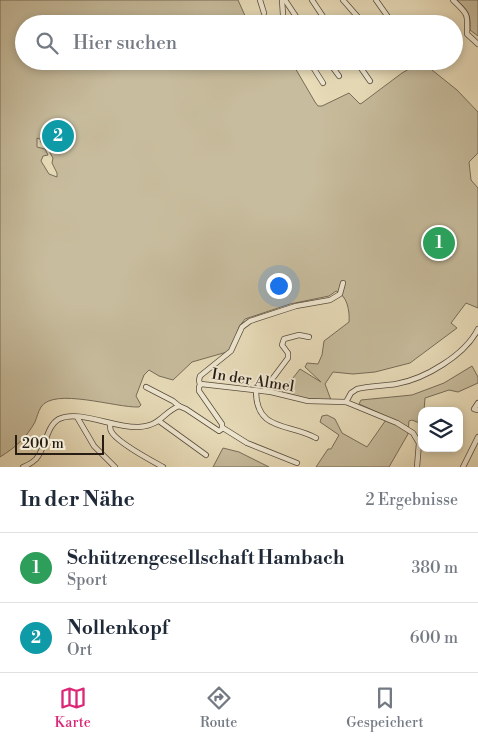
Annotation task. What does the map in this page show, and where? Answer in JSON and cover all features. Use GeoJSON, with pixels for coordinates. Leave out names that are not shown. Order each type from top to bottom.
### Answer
{"type":"FeatureCollection","features":[{"type":"Feature","properties":{"kind":"street"},"geometry":{"type":"LineString","coordinates":[[260,0],[264,13]]}},
{"type":"Feature","properties":{"kind":"street"},"geometry":{"type":"LineString","coordinates":[[283,15],[284,0]]}},
{"type":"Feature","properties":{"kind":"street"},"geometry":{"type":"LineString","coordinates":[[284,0],[295,15]]}},
{"type":"Feature","properties":{"kind":"street"},"geometry":{"type":"LineString","coordinates":[[312,0],[322,15]]}},
{"type":"Feature","properties":{"kind":"street"},"geometry":{"type":"LineString","coordinates":[[343,0],[356,15]]}},
{"type":"Feature","properties":{"kind":"street"},"geometry":{"type":"LineString","coordinates":[[376,0],[387,15]]}},
{"type":"Feature","properties":{"kind":"street"},"geometry":{"type":"LineString","coordinates":[[453,0],[467,17],[467,34],[478,44]]}},
{"type":"Feature","properties":{"kind":"street"},"geometry":{"type":"LineString","coordinates":[[315,70],[323,83]]}},
{"type":"Feature","properties":{"kind":"street"},"geometry":{"type":"LineString","coordinates":[[334,70],[338,76]]}},
{"type":"Feature","properties":{"kind":"street"},"geometry":{"type":"LineString","coordinates":[[362,70],[370,81]]}},
{"type":"Feature","properties":{"kind":"street"},"geometry":{"type":"LineString","coordinates":[[200,385],[198,380],[200,376],[231,351],[236,345],[240,330],[250,321],[296,306],[333,298],[340,294],[344,283]]}},
{"type":"Feature","properties":{"kind":"street"},"geometry":{"type":"LineString","coordinates":[[417,467],[419,443],[413,433],[404,426],[346,402],[351,393],[357,389],[401,383],[432,371],[463,350],[478,329]]}},
{"type":"Feature","properties":{"kind":"street"},"geometry":{"type":"LineString","coordinates":[[265,392],[267,386],[288,358],[288,353],[282,345],[284,339],[298,335],[309,337]]}},
{"type":"Feature","properties":{"kind":"street","name":"In der Almel"},"geometry":{"type":"LineString","coordinates":[[223,428],[218,417],[199,391],[200,385],[207,384],[265,392],[308,401],[346,402]]}},
{"type":"Feature","properties":{"kind":"street"},"geometry":{"type":"LineString","coordinates":[[146,387],[173,401],[216,430],[220,431],[223,428],[247,443],[297,463]]}},
{"type":"Feature","properties":{"kind":"street"},"geometry":{"type":"LineString","coordinates":[[256,391],[258,407],[266,419],[274,424],[306,433],[316,438]]}},
{"type":"Feature","properties":{"kind":"street"},"geometry":{"type":"LineString","coordinates":[[476,410],[478,403]]}},
{"type":"Feature","properties":{"kind":"street"},"geometry":{"type":"LineString","coordinates":[[23,467],[38,457],[54,423],[63,418],[77,417],[138,427],[159,421],[179,406]]}},
{"type":"Feature","properties":{"kind":"street"},"geometry":{"type":"LineString","coordinates":[[77,417],[94,446],[115,467]]}},
{"type":"Feature","properties":{"kind":"street"},"geometry":{"type":"LineString","coordinates":[[159,421],[206,455]]}},
{"type":"Feature","properties":{"kind":"street"},"geometry":{"type":"LineString","coordinates":[[110,423],[111,431],[115,436],[130,448],[163,467]]}},
{"type":"Feature","properties":{"kind":"street"},"geometry":{"type":"LineString","coordinates":[[464,467],[478,437]]}},
{"type":"Feature","properties":{"kind":"shaded area"},"geometry":{"type":"Polygon","coordinates":[[[0,0],[238,0],[245,15],[15,15],[15,70],[296,70],[315,102],[318,106],[322,106],[349,93],[360,104],[407,70],[432,70],[457,90],[478,112],[478,153],[469,162],[471,180],[478,188],[478,308],[466,303],[451,323],[457,328],[410,363],[375,372],[353,374],[333,372],[325,384],[331,400],[308,399],[282,392],[300,369],[321,382],[305,367],[307,363],[318,364],[322,355],[324,341],[349,322],[347,304],[343,296],[336,291],[329,296],[290,304],[245,319],[239,327],[234,345],[227,352],[192,362],[173,380],[159,376],[149,370],[144,375],[136,396],[141,405],[139,407],[72,398],[48,401],[41,407],[32,428],[16,446],[0,457],[0,0]],[[37,138],[37,147],[45,149],[48,155],[43,156],[41,161],[49,174],[57,177],[52,163],[51,148],[43,145],[40,141],[42,140],[37,138]]]}},
{"type":"Feature","properties":{"kind":"shaded area"},"geometry":{"type":"Polygon","coordinates":[[[457,0],[478,0],[478,36],[470,30],[468,13],[457,0]]]}},
{"type":"Feature","properties":{"kind":"shaded area"},"geometry":{"type":"Polygon","coordinates":[[[472,366],[478,377],[478,383],[458,392],[449,390],[425,398],[424,407],[418,407],[418,422],[409,421],[408,434],[389,467],[316,467],[328,449],[331,449],[339,435],[320,422],[322,416],[327,415],[335,419],[342,433],[367,447],[388,417],[359,404],[361,400],[412,395],[444,383],[472,366]]]}},
{"type":"Feature","properties":{"kind":"shaded area"},"geometry":{"type":"Polygon","coordinates":[[[223,448],[239,452],[269,467],[213,467],[223,448]]]}},
{"type":"Feature","properties":{"kind":"place","name":"Nollenkopf"},"geometry":{"type":"Point","coordinates":[58,136]}},
{"type":"Feature","properties":{"kind":"place","name":"Schützengesellschaft Hambach"},"geometry":{"type":"Point","coordinates":[439,243]}}]}
